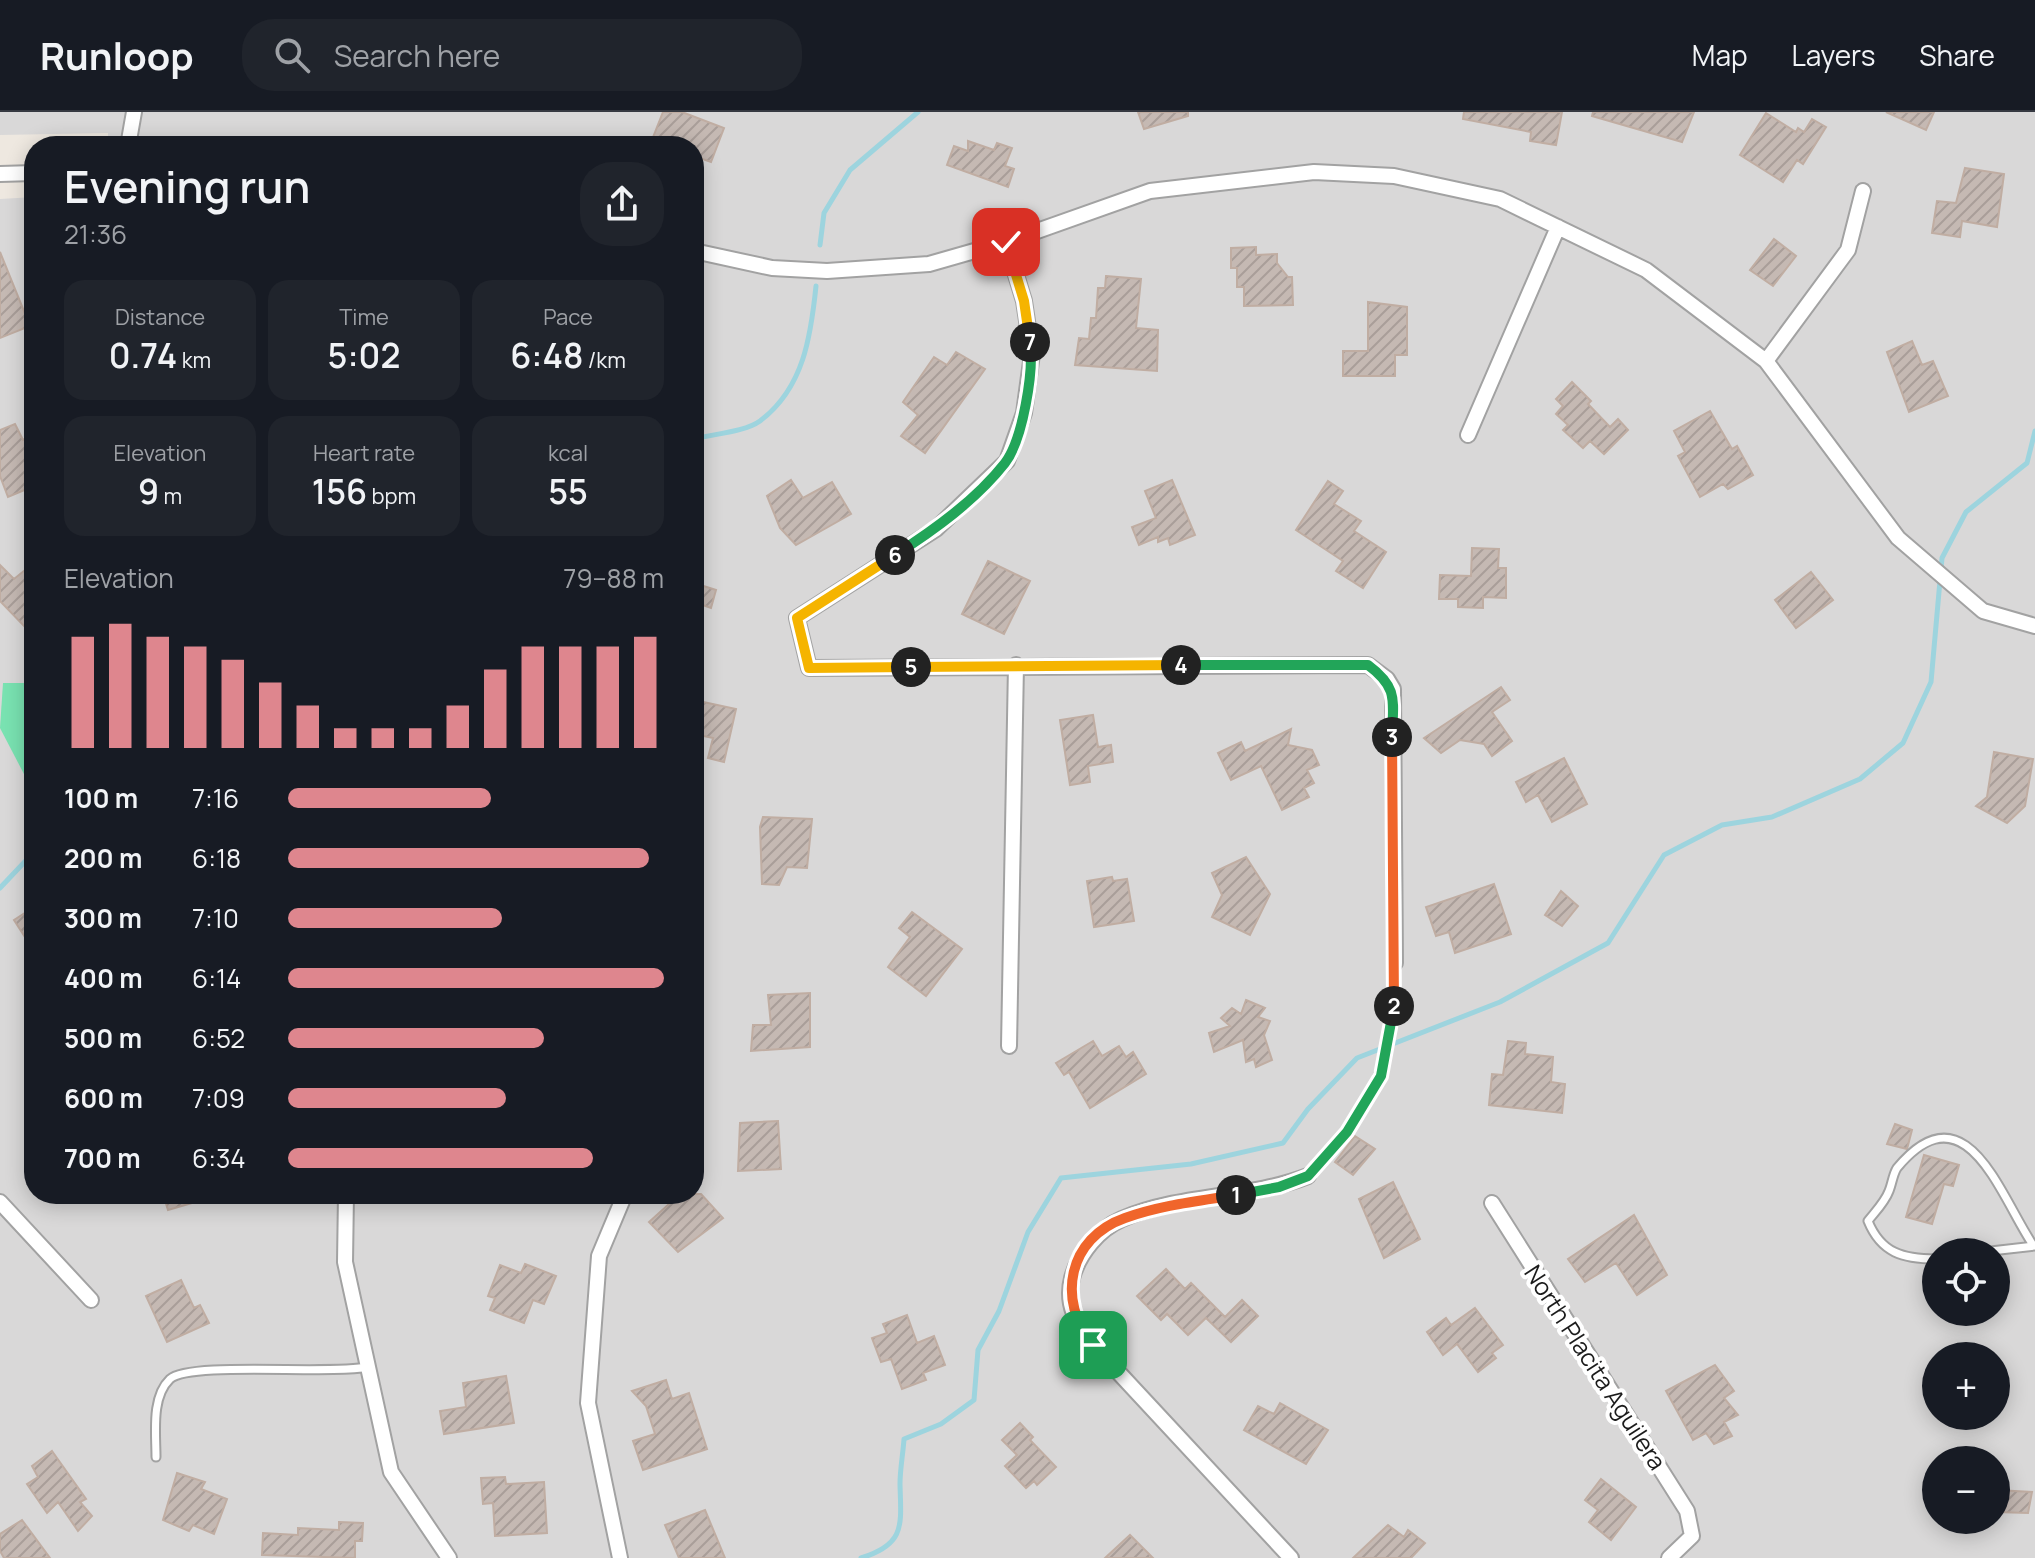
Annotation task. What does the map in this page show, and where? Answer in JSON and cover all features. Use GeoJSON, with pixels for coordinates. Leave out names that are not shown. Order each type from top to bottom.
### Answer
{"type":"FeatureCollection","features":[{"type":"Feature","properties":{"kind":"street"},"geometry":{"type":"LineString","coordinates":[[130,136],[134,112]]}},
{"type":"Feature","properties":{"kind":"street"},"geometry":{"type":"LineString","coordinates":[[704,253],[772,268],[827,271],[929,264],[1006,242],[1150,191],[1314,172],[1394,176],[1500,199],[1646,270],[1766,361],[1898,538],[1983,611],[2035,626]]}},
{"type":"Feature","properties":{"kind":"street"},"geometry":{"type":"LineString","coordinates":[[0,174],[24,173]]}},
{"type":"Feature","properties":{"kind":"street"},"geometry":{"type":"LineString","coordinates":[[1766,361],[1848,250],[1863,191]]}},
{"type":"Feature","properties":{"kind":"street"},"geometry":{"type":"LineString","coordinates":[[1468,435],[1558,227]]}},
{"type":"Feature","properties":{"kind":"street"},"geometry":{"type":"LineString","coordinates":[[1006,242],[1024,301],[1032,354],[1024,413],[1007,461],[936,529],[797,618],[809,668],[1368,665],[1387,679],[1393,689],[1395,963]]}},
{"type":"Feature","properties":{"kind":"street"},"geometry":{"type":"LineString","coordinates":[[1009,1046],[1016,665]]}},
{"type":"Feature","properties":{"kind":"street"},"geometry":{"type":"LineString","coordinates":[[1291,1558],[1080,1329],[1069,1298],[1075,1270],[1094,1239],[1122,1219],[1191,1202],[1279,1187],[1308,1176]]}},
{"type":"Feature","properties":{"kind":"street"},"geometry":{"type":"LineString","coordinates":[[0,1202],[91,1300]]}},
{"type":"Feature","properties":{"kind":"street","name":"North Placita Aguilera"},"geometry":{"type":"LineString","coordinates":[[1492,1203],[1582,1350],[1673,1484],[1687,1511],[1692,1536],[1669,1558]]}},
{"type":"Feature","properties":{"kind":"street"},"geometry":{"type":"LineString","coordinates":[[346,1204],[345,1262],[391,1472],[449,1558]]}},
{"type":"Feature","properties":{"kind":"street"},"geometry":{"type":"LineString","coordinates":[[620,1558],[588,1403],[599,1256],[621,1204]]}},
{"type":"Feature","properties":{"kind":"lane"},"geometry":{"type":"LineString","coordinates":[[1308,1176],[1347,1132],[1381,1076],[1396,994],[1395,963]]}},
{"type":"Feature","properties":{"kind":"lane"},"geometry":{"type":"LineString","coordinates":[[1922,1257],[1891,1253],[1875,1239],[1868,1221],[1888,1193],[1896,1170],[1934,1138],[1952,1136],[1974,1149],[2034,1245],[2010,1248]]}},
{"type":"Feature","properties":{"kind":"lane"},"geometry":{"type":"LineString","coordinates":[[156,1457],[159,1398],[171,1378],[210,1369],[327,1372],[368,1367]]}},
{"type":"Feature","properties":{"kind":"shaded area"},"geometry":{"type":"Polygon","coordinates":[[[0,112],[2035,112],[2035,1558],[0,1558],[0,199],[24,198],[24,1204],[704,1204],[704,136],[108,136],[108,133],[0,135],[0,112]]]}},
{"type":"Feature","properties":{"kind":"green space"},"geometry":{"type":"Polygon","coordinates":[[[3,683],[24,683],[24,774],[0,728],[3,683]]]}},
{"type":"Feature","properties":{"kind":"building"},"geometry":{"type":"Polygon","coordinates":[[[663,112],[682,112],[724,128],[711,162],[704,160],[704,136],[654,136],[663,112]]]}},
{"type":"Feature","properties":{"kind":"building"},"geometry":{"type":"Polygon","coordinates":[[[1138,112],[1188,112],[1188,116],[1144,129],[1138,112]]]}},
{"type":"Feature","properties":{"kind":"building"},"geometry":{"type":"Polygon","coordinates":[[[1464,112],[1562,112],[1556,145],[1530,141],[1531,132],[1463,119],[1464,112]]]}},
{"type":"Feature","properties":{"kind":"building"},"geometry":{"type":"Polygon","coordinates":[[[1593,112],[1694,112],[1682,142],[1592,116],[1593,112]]]}},
{"type":"Feature","properties":{"kind":"building"},"geometry":{"type":"Polygon","coordinates":[[[1886,112],[1934,112],[1926,130],[1886,112]]]}},
{"type":"Feature","properties":{"kind":"building"},"geometry":{"type":"Polygon","coordinates":[[[1766,113],[1796,132],[1798,128],[1804,132],[1812,119],[1826,127],[1803,164],[1797,160],[1783,182],[1740,155],[1766,113]]]}},
{"type":"Feature","properties":{"kind":"building"},"geometry":{"type":"Polygon","coordinates":[[[968,141],[994,150],[997,143],[1012,148],[1005,166],[1014,169],[1008,187],[947,165],[954,146],[968,151],[968,141]]]}},
{"type":"Feature","properties":{"kind":"building"},"geometry":{"type":"Polygon","coordinates":[[[1965,168],[2004,174],[1997,227],[1962,221],[1960,237],[1932,233],[1937,201],[1956,203],[1965,168]]]}},
{"type":"Feature","properties":{"kind":"building"},"geometry":{"type":"Polygon","coordinates":[[[1774,239],[1796,256],[1773,286],[1750,270],[1774,239]]]}},
{"type":"Feature","properties":{"kind":"building"},"geometry":{"type":"Polygon","coordinates":[[[1256,247],[1256,255],[1277,254],[1277,263],[1288,277],[1292,277],[1293,305],[1244,306],[1244,287],[1237,287],[1237,268],[1231,268],[1231,248],[1256,247]]]}},
{"type":"Feature","properties":{"kind":"building"},"geometry":{"type":"Polygon","coordinates":[[[0,252],[24,311],[24,328],[0,338],[0,252]]]}},
{"type":"Feature","properties":{"kind":"building"},"geometry":{"type":"Polygon","coordinates":[[[1106,276],[1141,279],[1136,328],[1158,330],[1157,371],[1075,365],[1079,338],[1089,339],[1091,318],[1096,318],[1098,288],[1105,288],[1106,276]]]}},
{"type":"Feature","properties":{"kind":"building"},"geometry":{"type":"Polygon","coordinates":[[[1368,302],[1407,307],[1407,355],[1395,355],[1395,376],[1343,376],[1343,351],[1368,351],[1368,302]]]}},
{"type":"Feature","properties":{"kind":"building"},"geometry":{"type":"Polygon","coordinates":[[[1912,341],[1922,365],[1933,361],[1948,396],[1909,412],[1887,352],[1912,341]]]}},
{"type":"Feature","properties":{"kind":"building"},"geometry":{"type":"Polygon","coordinates":[[[956,352],[985,369],[925,453],[901,436],[918,415],[903,402],[934,357],[947,365],[956,352]]]}},
{"type":"Feature","properties":{"kind":"building"},"geometry":{"type":"Polygon","coordinates":[[[1572,382],[1610,427],[1618,419],[1628,430],[1604,454],[1590,441],[1583,448],[1563,430],[1568,425],[1556,414],[1563,406],[1556,399],[1572,382]]]}},
{"type":"Feature","properties":{"kind":"building"},"geometry":{"type":"Polygon","coordinates":[[[1710,411],[1732,449],[1737,446],[1753,475],[1728,489],[1723,484],[1700,497],[1678,456],[1685,452],[1674,431],[1710,411]]]}},
{"type":"Feature","properties":{"kind":"building"},"geometry":{"type":"Polygon","coordinates":[[[15,424],[24,440],[24,490],[8,497],[0,476],[0,430],[15,424]]]}},
{"type":"Feature","properties":{"kind":"building"},"geometry":{"type":"Polygon","coordinates":[[[791,480],[803,498],[832,482],[851,514],[796,545],[780,528],[767,496],[791,480]]]}},
{"type":"Feature","properties":{"kind":"building"},"geometry":{"type":"Polygon","coordinates":[[[1172,480],[1195,535],[1170,545],[1168,538],[1158,542],[1158,537],[1139,545],[1132,527],[1156,518],[1145,491],[1172,480]]]}},
{"type":"Feature","properties":{"kind":"building"},"geometry":{"type":"Polygon","coordinates":[[[1328,481],[1343,491],[1334,504],[1361,521],[1354,531],[1386,552],[1363,588],[1336,571],[1343,561],[1296,530],[1328,481]]]}},
{"type":"Feature","properties":{"kind":"building"},"geometry":{"type":"Polygon","coordinates":[[[1472,548],[1499,549],[1498,568],[1506,568],[1506,598],[1483,597],[1483,608],[1458,607],[1458,599],[1439,599],[1440,575],[1471,576],[1472,548]]]}},
{"type":"Feature","properties":{"kind":"building"},"geometry":{"type":"Polygon","coordinates":[[[988,561],[1030,581],[1004,634],[962,614],[988,561]]]}},
{"type":"Feature","properties":{"kind":"building"},"geometry":{"type":"Polygon","coordinates":[[[0,565],[14,579],[24,571],[24,626],[0,601],[0,565]]]}},
{"type":"Feature","properties":{"kind":"building"},"geometry":{"type":"Polygon","coordinates":[[[1811,572],[1833,600],[1796,628],[1775,600],[1811,572]]]}},
{"type":"Feature","properties":{"kind":"building"},"geometry":{"type":"Polygon","coordinates":[[[704,586],[716,590],[711,608],[704,606],[704,586]]]}},
{"type":"Feature","properties":{"kind":"building"},"geometry":{"type":"Polygon","coordinates":[[[1501,687],[1510,700],[1492,712],[1512,741],[1492,756],[1484,744],[1460,740],[1441,753],[1424,738],[1501,687]]]}},
{"type":"Feature","properties":{"kind":"building"},"geometry":{"type":"Polygon","coordinates":[[[704,702],[736,709],[724,762],[708,758],[713,738],[704,736],[704,702]]]}},
{"type":"Feature","properties":{"kind":"building"},"geometry":{"type":"Polygon","coordinates":[[[1093,715],[1098,747],[1111,745],[1113,762],[1088,766],[1090,782],[1070,785],[1060,720],[1093,715]]]}},
{"type":"Feature","properties":{"kind":"building"},"geometry":{"type":"Polygon","coordinates":[[[1291,729],[1288,745],[1312,750],[1319,765],[1307,770],[1314,783],[1304,788],[1309,797],[1282,810],[1261,766],[1231,780],[1218,753],[1241,742],[1245,751],[1291,729]]]}},
{"type":"Feature","properties":{"kind":"building"},"geometry":{"type":"Polygon","coordinates":[[[1994,752],[2033,759],[2025,806],[2007,823],[1976,806],[1987,797],[1994,752]]]}},
{"type":"Feature","properties":{"kind":"building"},"geometry":{"type":"Polygon","coordinates":[[[1564,758],[1587,804],[1552,822],[1538,795],[1526,802],[1516,782],[1564,758]]]}},
{"type":"Feature","properties":{"kind":"building"},"geometry":{"type":"Polygon","coordinates":[[[763,817],[812,819],[807,868],[787,867],[779,885],[762,884],[760,827],[763,817]]]}},
{"type":"Feature","properties":{"kind":"building"},"geometry":{"type":"Polygon","coordinates":[[[1246,857],[1270,894],[1250,935],[1212,917],[1222,895],[1212,873],[1246,857]]]}},
{"type":"Feature","properties":{"kind":"building"},"geometry":{"type":"Polygon","coordinates":[[[1112,877],[1113,881],[1127,879],[1134,921],[1094,927],[1087,881],[1112,877]]]}},
{"type":"Feature","properties":{"kind":"building"},"geometry":{"type":"Polygon","coordinates":[[[1494,884],[1511,934],[1455,953],[1449,932],[1436,936],[1426,907],[1494,884]]]}},
{"type":"Feature","properties":{"kind":"building"},"geometry":{"type":"Polygon","coordinates":[[[1561,891],[1578,906],[1562,926],[1545,915],[1561,891]]]}},
{"type":"Feature","properties":{"kind":"building"},"geometry":{"type":"Polygon","coordinates":[[[912,912],[962,949],[926,996],[888,967],[910,937],[899,928],[912,912]]]}},
{"type":"Feature","properties":{"kind":"building"},"geometry":{"type":"Polygon","coordinates":[[[24,914],[24,936],[14,920],[24,914]]]}},
{"type":"Feature","properties":{"kind":"building"},"geometry":{"type":"Polygon","coordinates":[[[810,993],[810,1047],[751,1051],[753,1025],[771,1025],[768,995],[810,993]]]}},
{"type":"Feature","properties":{"kind":"building"},"geometry":{"type":"Polygon","coordinates":[[[1246,1000],[1265,1008],[1258,1017],[1270,1021],[1264,1035],[1272,1060],[1256,1067],[1254,1059],[1246,1062],[1243,1040],[1214,1052],[1209,1033],[1230,1026],[1221,1018],[1232,1008],[1241,1014],[1246,1000]]]}},
{"type":"Feature","properties":{"kind":"building"},"geometry":{"type":"Polygon","coordinates":[[[1093,1041],[1102,1056],[1119,1046],[1126,1057],[1133,1052],[1146,1074],[1090,1108],[1069,1072],[1064,1075],[1056,1063],[1093,1041]]]}},
{"type":"Feature","properties":{"kind":"building"},"geometry":{"type":"Polygon","coordinates":[[[1508,1041],[1526,1043],[1525,1054],[1553,1057],[1551,1082],[1565,1084],[1562,1113],[1489,1105],[1492,1074],[1503,1075],[1508,1041]]]}},
{"type":"Feature","properties":{"kind":"building"},"geometry":{"type":"Polygon","coordinates":[[[778,1121],[781,1169],[738,1171],[740,1123],[778,1121]]]}},
{"type":"Feature","properties":{"kind":"building"},"geometry":{"type":"Polygon","coordinates":[[[1895,1124],[1912,1130],[1907,1149],[1887,1144],[1895,1124]]]}},
{"type":"Feature","properties":{"kind":"building"},"geometry":{"type":"Polygon","coordinates":[[[1355,1136],[1375,1149],[1353,1175],[1335,1162],[1355,1136]]]}},
{"type":"Feature","properties":{"kind":"building"},"geometry":{"type":"Polygon","coordinates":[[[1924,1155],[1959,1165],[1953,1186],[1944,1184],[1932,1224],[1906,1217],[1924,1155]]]}},
{"type":"Feature","properties":{"kind":"building"},"geometry":{"type":"Polygon","coordinates":[[[1393,1182],[1420,1239],[1384,1258],[1359,1199],[1393,1182]]]}},
{"type":"Feature","properties":{"kind":"building"},"geometry":{"type":"Polygon","coordinates":[[[704,1197],[723,1218],[678,1252],[649,1222],[669,1204],[704,1204],[704,1197]]]}},
{"type":"Feature","properties":{"kind":"building"},"geometry":{"type":"Polygon","coordinates":[[[166,1204],[188,1204],[168,1210],[166,1204]]]}},
{"type":"Feature","properties":{"kind":"building"},"geometry":{"type":"Polygon","coordinates":[[[1634,1215],[1667,1275],[1637,1295],[1616,1263],[1585,1282],[1568,1259],[1634,1215]]]}},
{"type":"Feature","properties":{"kind":"building"},"geometry":{"type":"Polygon","coordinates":[[[525,1264],[556,1276],[544,1304],[533,1300],[524,1323],[490,1310],[495,1298],[488,1296],[500,1265],[521,1273],[525,1264]]]}},
{"type":"Feature","properties":{"kind":"building"},"geometry":{"type":"Polygon","coordinates":[[[1166,1269],[1185,1289],[1191,1283],[1225,1317],[1242,1300],[1258,1316],[1231,1342],[1206,1318],[1188,1335],[1167,1314],[1161,1320],[1137,1296],[1166,1269]]]}},
{"type":"Feature","properties":{"kind":"building"},"geometry":{"type":"Polygon","coordinates":[[[181,1280],[194,1308],[200,1305],[209,1323],[167,1342],[146,1296],[181,1280]]]}},
{"type":"Feature","properties":{"kind":"building"},"geometry":{"type":"Polygon","coordinates":[[[1475,1308],[1503,1345],[1492,1353],[1496,1358],[1478,1372],[1457,1344],[1443,1355],[1427,1332],[1446,1318],[1451,1325],[1475,1308]]]}},
{"type":"Feature","properties":{"kind":"building"},"geometry":{"type":"Polygon","coordinates":[[[907,1315],[917,1343],[934,1336],[945,1365],[923,1373],[926,1380],[902,1389],[891,1359],[881,1362],[872,1338],[887,1333],[883,1324],[907,1315]]]}},
{"type":"Feature","properties":{"kind":"building"},"geometry":{"type":"Polygon","coordinates":[[[1715,1365],[1734,1391],[1724,1398],[1738,1415],[1724,1422],[1732,1436],[1714,1444],[1706,1433],[1693,1440],[1666,1391],[1715,1365]]]}},
{"type":"Feature","properties":{"kind":"building"},"geometry":{"type":"Polygon","coordinates":[[[506,1376],[514,1423],[444,1434],[440,1411],[466,1407],[463,1383],[506,1376]]]}},
{"type":"Feature","properties":{"kind":"building"},"geometry":{"type":"Polygon","coordinates":[[[666,1380],[672,1399],[689,1393],[707,1449],[643,1470],[633,1441],[655,1434],[646,1406],[632,1391],[666,1380]]]}},
{"type":"Feature","properties":{"kind":"building"},"geometry":{"type":"Polygon","coordinates":[[[1280,1403],[1328,1430],[1306,1464],[1244,1430],[1258,1406],[1274,1414],[1280,1403]]]}},
{"type":"Feature","properties":{"kind":"building"},"geometry":{"type":"Polygon","coordinates":[[[1020,1423],[1033,1437],[1030,1440],[1056,1467],[1037,1485],[1034,1481],[1026,1488],[1005,1466],[1017,1455],[1002,1440],[1020,1423]]]}},
{"type":"Feature","properties":{"kind":"building"},"geometry":{"type":"Polygon","coordinates":[[[52,1451],[86,1499],[80,1502],[92,1516],[78,1531],[58,1502],[47,1513],[27,1484],[38,1477],[32,1466],[52,1451]]]}},
{"type":"Feature","properties":{"kind":"building"},"geometry":{"type":"Polygon","coordinates":[[[177,1473],[205,1482],[201,1489],[227,1499],[214,1534],[193,1525],[189,1531],[163,1520],[177,1473]]]}},
{"type":"Feature","properties":{"kind":"building"},"geometry":{"type":"Polygon","coordinates":[[[505,1477],[506,1484],[544,1482],[547,1533],[495,1536],[493,1503],[483,1504],[481,1478],[505,1477]]]}},
{"type":"Feature","properties":{"kind":"building"},"geometry":{"type":"Polygon","coordinates":[[[1601,1479],[1636,1507],[1611,1540],[1589,1522],[1598,1510],[1585,1500],[1601,1479]]]}},
{"type":"Feature","properties":{"kind":"building"},"geometry":{"type":"Polygon","coordinates":[[[2010,1491],[2032,1492],[2028,1513],[2010,1512],[2010,1491]]]}},
{"type":"Feature","properties":{"kind":"building"},"geometry":{"type":"Polygon","coordinates":[[[705,1510],[725,1558],[679,1558],[665,1525],[705,1510]]]}},
{"type":"Feature","properties":{"kind":"building"},"geometry":{"type":"Polygon","coordinates":[[[22,1520],[50,1558],[4,1558],[0,1551],[0,1534],[22,1520]]]}},
{"type":"Feature","properties":{"kind":"building"},"geometry":{"type":"Polygon","coordinates":[[[339,1522],[363,1523],[362,1541],[355,1541],[355,1558],[262,1555],[263,1533],[298,1535],[298,1528],[339,1530],[339,1522]]]}},
{"type":"Feature","properties":{"kind":"building"},"geometry":{"type":"Polygon","coordinates":[[[1388,1525],[1404,1537],[1408,1530],[1425,1543],[1411,1558],[1353,1558],[1388,1525]]]}},
{"type":"Feature","properties":{"kind":"building"},"geometry":{"type":"Polygon","coordinates":[[[1130,1535],[1153,1558],[1105,1558],[1130,1535]]]}},
{"type":"Feature","properties":{"kind":"waterway"},"geometry":{"type":"LineString","coordinates":[[820,245],[824,213],[850,170],[918,112]]}},
{"type":"Feature","properties":{"kind":"waterway"},"geometry":{"type":"LineString","coordinates":[[704,437],[746,428],[760,421],[787,393],[808,342],[816,286]]}},
{"type":"Feature","properties":{"kind":"waterway"},"geometry":{"type":"LineString","coordinates":[[861,1558],[886,1546],[898,1531],[904,1439],[941,1424],[974,1400],[978,1350],[999,1311],[1028,1232],[1061,1178],[1191,1164],[1283,1143],[1308,1109],[1357,1058],[1500,1002],[1608,943],[1664,855],[1722,825],[1772,817],[1860,779],[1903,743],[1931,682],[1942,558],[1966,512],[2027,463],[2035,431]]}},
{"type":"Feature","properties":{"kind":"waterway"},"geometry":{"type":"LineString","coordinates":[[0,888],[24,863]]}},
{"type":"Feature","properties":{"kind":"route"},"geometry":{"type":"LineString","coordinates":[[1006,242],[1024,301],[1032,354],[1024,413],[1007,461],[936,529],[797,618],[809,668],[1368,665],[1387,679],[1393,689],[1396,994],[1381,1076],[1347,1132],[1308,1176],[1279,1187],[1191,1202],[1122,1219],[1094,1239],[1075,1270],[1069,1298],[1080,1329],[1093,1345]]}}]}
